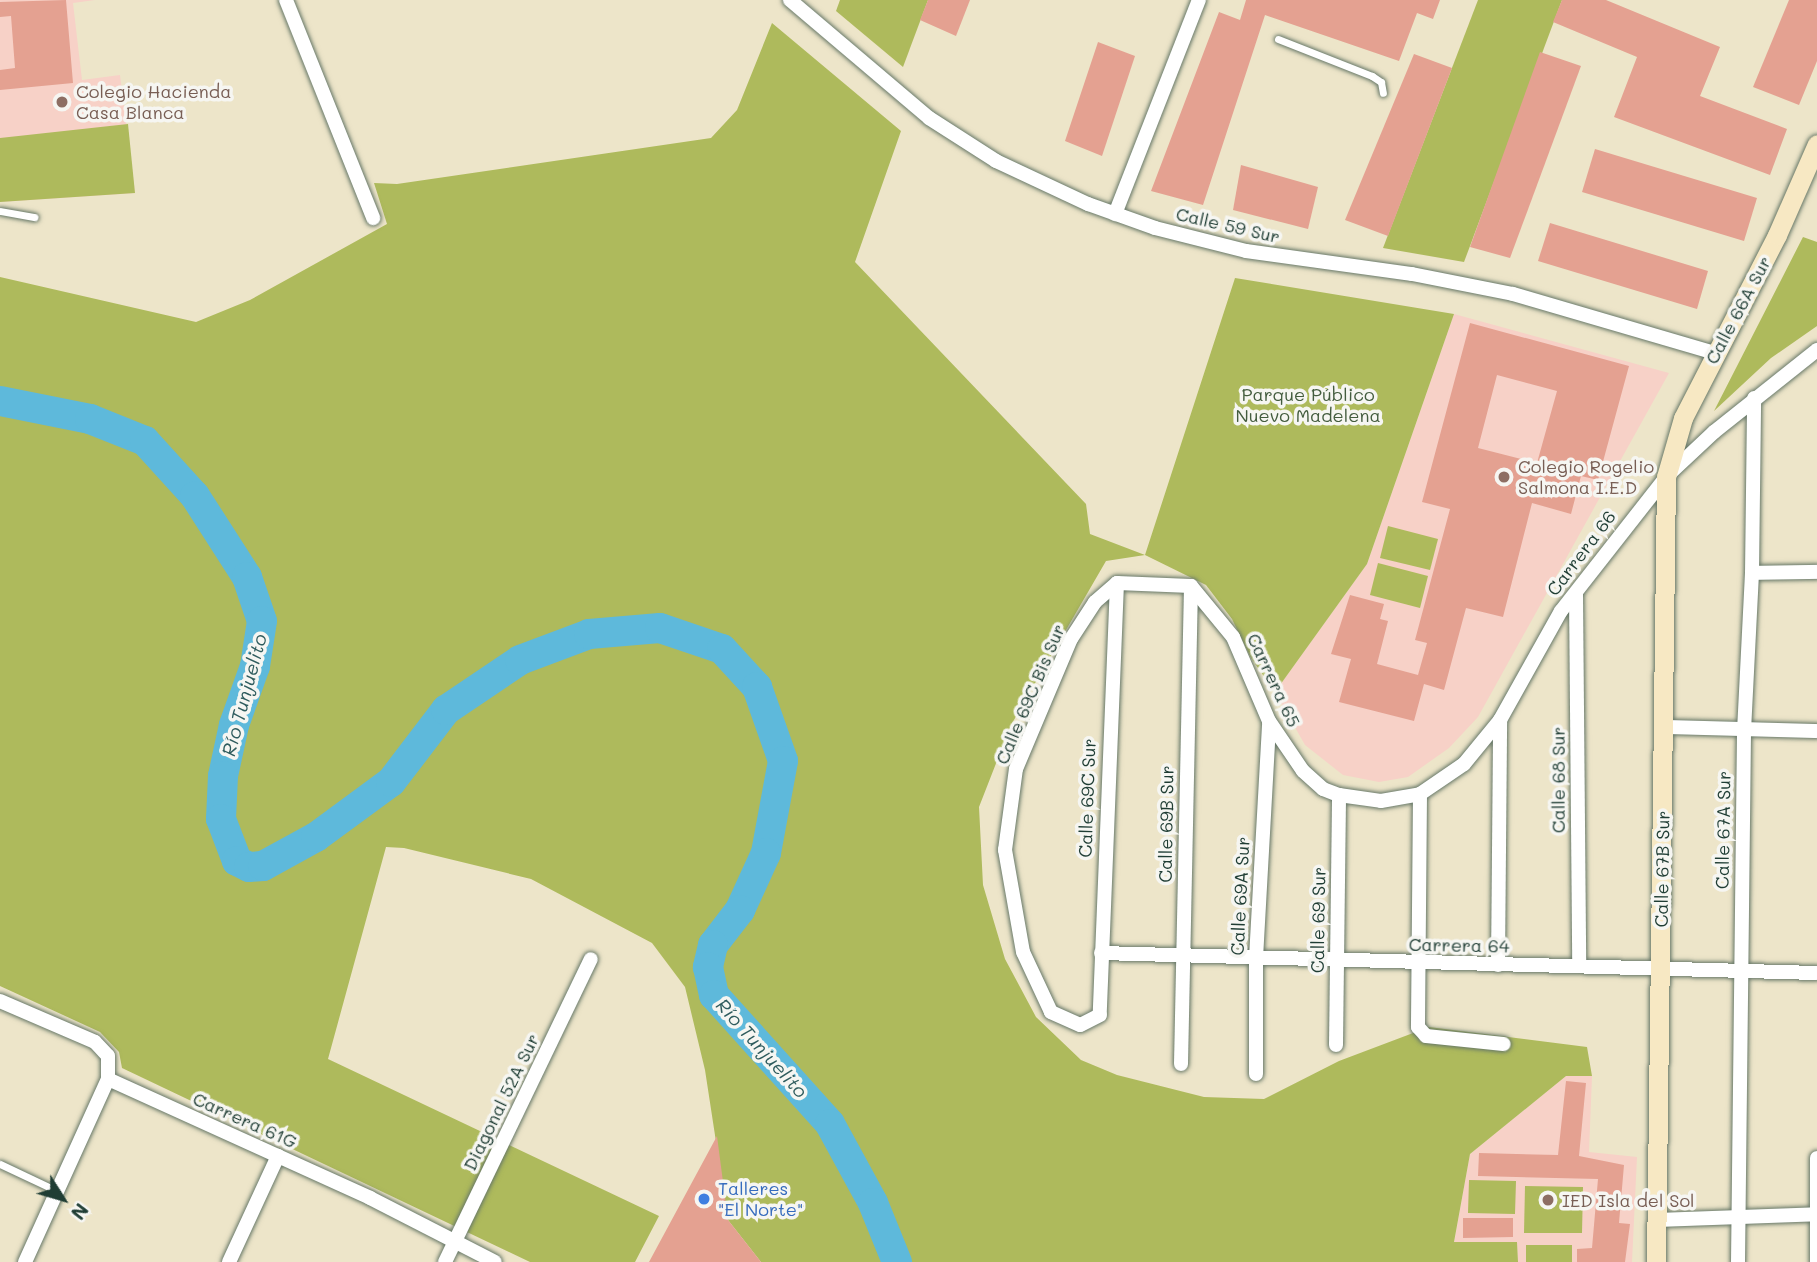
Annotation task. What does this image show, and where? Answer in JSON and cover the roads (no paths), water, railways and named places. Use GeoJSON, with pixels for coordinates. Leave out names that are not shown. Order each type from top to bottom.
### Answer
{"type":"FeatureCollection","features":[{"type":"Feature","properties":{"kind":"street"},"geometry":{"type":"LineString","coordinates":[[286,0],[373,218]]}},
{"type":"Feature","properties":{"kind":"street","name":"Calle 59 Sur"},"geometry":{"type":"LineString","coordinates":[[790,0],[887,87],[957,136],[1029,177],[1115,214],[1246,251],[1412,274],[1513,294],[1715,353]]}},
{"type":"Feature","properties":{"kind":"street"},"geometry":{"type":"LineString","coordinates":[[1115,214],[1199,0]]}},
{"type":"Feature","properties":{"kind":"street","name":"Calle 66A Sur"},"geometry":{"type":"LineString","coordinates":[[1666,477],[1677,431],[1773,244],[1817,144]]}},
{"type":"Feature","properties":{"kind":"street","name":"Carrera 66"},"geometry":{"type":"LineString","coordinates":[[1500,720],[1535,654],[1576,594],[1666,477],[1754,398],[1817,350]]}},
{"type":"Feature","properties":{"kind":"street","name":"Calle 67A Sur"},"geometry":{"type":"LineString","coordinates":[[1738,1262],[1744,731],[1752,573],[1754,398]]}},
{"type":"Feature","properties":{"kind":"street","name":"Calle 67B Sur"},"geometry":{"type":"LineString","coordinates":[[1656,1262],[1665,727],[1666,477]]}},
{"type":"Feature","properties":{"kind":"street"},"geometry":{"type":"LineString","coordinates":[[1752,573],[1817,572]]}},
{"type":"Feature","properties":{"kind":"street"},"geometry":{"type":"LineString","coordinates":[[1117,583],[1191,586]]}},
{"type":"Feature","properties":{"kind":"street","name":"Calle 69C Sur"},"geometry":{"type":"LineString","coordinates":[[1100,1015],[1117,583]]}},
{"type":"Feature","properties":{"kind":"street","name":"Calle 69C Bis Sur"},"geometry":{"type":"LineString","coordinates":[[1100,1015],[1091,1023],[1071,1024],[1045,1004],[1023,952],[1005,850],[1009,809],[1021,757],[1071,639],[1096,602],[1117,583]]}},
{"type":"Feature","properties":{"kind":"street","name":"Carrera 65"},"geometry":{"type":"LineString","coordinates":[[1191,586],[1233,637],[1269,721],[1303,771],[1323,789],[1339,795],[1381,801],[1420,794],[1464,764],[1500,720]]}},
{"type":"Feature","properties":{"kind":"street","name":"Calle 69B Sur"},"geometry":{"type":"LineString","coordinates":[[1181,1064],[1191,586]]}},
{"type":"Feature","properties":{"kind":"street","name":"Calle 68 Sur"},"geometry":{"type":"LineString","coordinates":[[1576,594],[1579,966]]}},
{"type":"Feature","properties":{"kind":"street"},"geometry":{"type":"LineString","coordinates":[[1498,965],[1500,720]]}},
{"type":"Feature","properties":{"kind":"street","name":"Calle 69A Sur"},"geometry":{"type":"LineString","coordinates":[[1256,1074],[1256,958],[1269,721]]}},
{"type":"Feature","properties":{"kind":"street"},"geometry":{"type":"LineString","coordinates":[[1665,727],[1817,731]]}},
{"type":"Feature","properties":{"kind":"street"},"geometry":{"type":"LineString","coordinates":[[1420,794],[1418,1027],[1426,1037],[1504,1044]]}},
{"type":"Feature","properties":{"kind":"street","name":"Calle 69 Sur"},"geometry":{"type":"LineString","coordinates":[[1336,1045],[1339,795]]}},
{"type":"Feature","properties":{"kind":"street","name":"Carrera 64"},"geometry":{"type":"LineString","coordinates":[[1101,953],[1418,964],[1817,973]]}},
{"type":"Feature","properties":{"kind":"street","name":"Diagonal 52A Sur"},"geometry":{"type":"LineString","coordinates":[[445,1262],[591,959]]}},
{"type":"Feature","properties":{"kind":"street"},"geometry":{"type":"LineString","coordinates":[[0,1001],[95,1042],[108,1056],[108,1079],[25,1262]]}},
{"type":"Feature","properties":{"kind":"street","name":"Carrera 61G"},"geometry":{"type":"LineString","coordinates":[[108,1079],[456,1239],[495,1262]]}},
{"type":"Feature","properties":{"kind":"street"},"geometry":{"type":"LineString","coordinates":[[229,1262],[278,1156]]}},
{"type":"Feature","properties":{"kind":"street"},"geometry":{"type":"LineString","coordinates":[[1817,1158],[1817,1262]]}},
{"type":"Feature","properties":{"kind":"street"},"geometry":{"type":"LineString","coordinates":[[1657,1220],[1737,1214],[1816,1214]]}},
{"type":"Feature","properties":{"kind":"lane"},"geometry":{"type":"LineString","coordinates":[[1278,39],[1372,76],[1381,82],[1383,93]]}},
{"type":"Feature","properties":{"kind":"lane"},"geometry":{"type":"LineString","coordinates":[[0,211],[34,217]]}},
{"type":"Feature","properties":{"kind":"lane"},"geometry":{"type":"LineString","coordinates":[[0,1164],[57,1191]]}},
{"type":"Feature","properties":{"kind":"waterway","name":"Río Tunjuelito"},"geometry":{"type":"LineString","coordinates":[[0,401],[90,419],[145,441],[195,496],[247,577],[262,621],[255,666],[234,725],[223,776],[221,819],[237,861],[249,867],[263,866],[316,837],[391,782],[446,710],[520,660],[589,634],[660,628],[722,649],[757,687],[783,761],[766,853],[740,910],[713,945],[708,967],[714,995],[830,1124],[873,1203],[897,1262]]}},
{"type":"Feature","properties":{"kind":"place","name":"Colegio Hacienda Casa Blanca"},"geometry":{"type":"Point","coordinates":[62,102]}},
{"type":"Feature","properties":{"kind":"place","name":"Colegio Rogelio Salmona I.E.D"},"geometry":{"type":"Point","coordinates":[1504,477]}},
{"type":"Feature","properties":{"kind":"place","name":"Talleres \"El Norte\""},"geometry":{"type":"Point","coordinates":[704,1199]}},
{"type":"Feature","properties":{"kind":"place","name":"IED Isla del Sol"},"geometry":{"type":"Point","coordinates":[1548,1200]}},
{"type":"Feature","properties":{"kind":"park label","name":"Parque Público Nuevo Madelena"},"geometry":{"type":"Point","coordinates":[1308,405]}}]}
